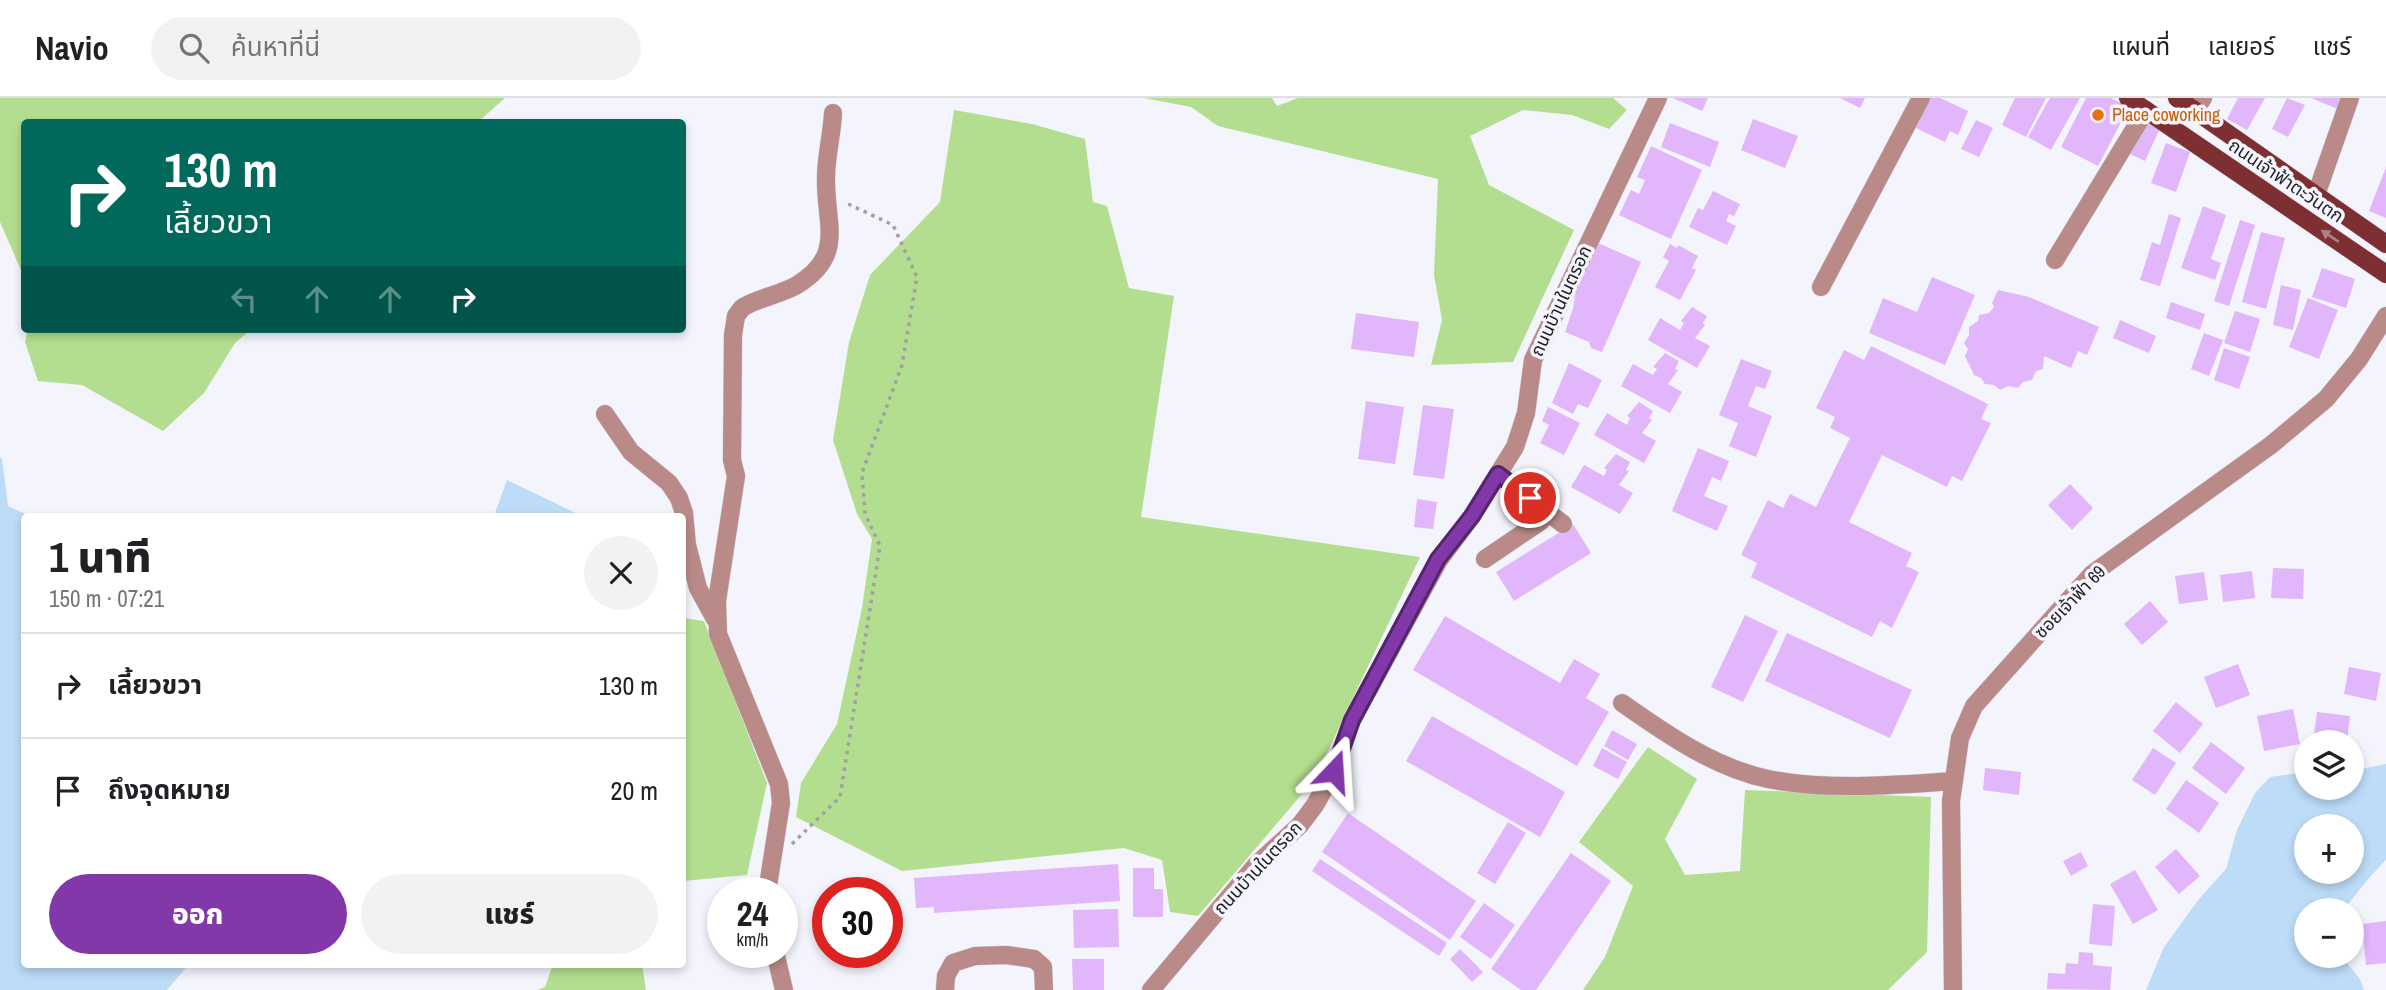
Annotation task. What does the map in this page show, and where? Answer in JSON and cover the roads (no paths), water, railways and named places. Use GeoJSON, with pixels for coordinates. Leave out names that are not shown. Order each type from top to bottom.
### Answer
{"type":"FeatureCollection","features":[{"type":"Feature","properties":{"kind":"main road","name":"ถนนเจ้าฟ้าตะวันตก"},"geometry":{"type":"LineString","coordinates":[[2129,98],[2386,274]]}},
{"type":"Feature","properties":{"kind":"main road","name":"ถนนเจ้าฟ้าตะวันตก"},"geometry":{"type":"LineString","coordinates":[[2177,98],[2199,104],[2316,195],[2386,244]]}},
{"type":"Feature","properties":{"kind":"street","name":"ถนนบ้านในตรอก"},"geometry":{"type":"LineString","coordinates":[[1151,990],[1256,865],[1300,825],[1315,805],[1334,771],[1352,720],[1438,559],[1472,516],[1516,447],[1526,413],[1533,360],[1658,98]]}},
{"type":"Feature","properties":{"kind":"street"},"geometry":{"type":"LineString","coordinates":[[1821,287],[1921,98]]}},
{"type":"Feature","properties":{"kind":"street"},"geometry":{"type":"LineString","coordinates":[[2316,195],[2350,98]]}},
{"type":"Feature","properties":{"kind":"street"},"geometry":{"type":"LineString","coordinates":[[2055,260],[2146,110]]}},
{"type":"Feature","properties":{"kind":"street"},"geometry":{"type":"LineString","coordinates":[[771,877],[781,803],[779,784],[718,634],[717,622],[717,601],[736,476],[732,460],[733,335],[736,316],[748,304],[767,300],[798,284],[821,265],[831,239],[825,193],[833,113]]}},
{"type":"Feature","properties":{"kind":"street","name":"ซอยเจ้าฟ้า 69"},"geometry":{"type":"LineString","coordinates":[[1953,990],[1951,801],[1960,738],[1974,706],[2092,574],[2271,446],[2326,400],[2359,359],[2386,316]]}},
{"type":"Feature","properties":{"kind":"street"},"geometry":{"type":"LineString","coordinates":[[605,414],[631,452],[669,483],[679,498],[684,513]]}},
{"type":"Feature","properties":{"kind":"street"},"geometry":{"type":"LineString","coordinates":[[1498,474],[1563,524]]}},
{"type":"Feature","properties":{"kind":"street"},"geometry":{"type":"LineString","coordinates":[[1485,559],[1541,521],[1546,510]]}},
{"type":"Feature","properties":{"kind":"street"},"geometry":{"type":"LineString","coordinates":[[686,534],[698,588],[717,622]]}},
{"type":"Feature","properties":{"kind":"street"},"geometry":{"type":"LineString","coordinates":[[1622,703],[1673,739],[1728,765],[1767,779],[1847,787],[1954,781]]}},
{"type":"Feature","properties":{"kind":"street"},"geometry":{"type":"LineString","coordinates":[[945,990],[946,976],[953,963],[975,956],[1006,955],[1034,959],[1042,967],[1044,990]]}},
{"type":"Feature","properties":{"kind":"street"},"geometry":{"type":"LineString","coordinates":[[779,968],[784,990]]}},
{"type":"Feature","properties":{"kind":"water"},"geometry":{"type":"Polygon","coordinates":[[[0,457],[8,506],[23,513],[21,513],[21,968],[186,968],[167,990],[0,990],[0,457]]]}},
{"type":"Feature","properties":{"kind":"water"},"geometry":{"type":"Polygon","coordinates":[[[507,480],[576,513],[495,513],[507,480]]]}},
{"type":"Feature","properties":{"kind":"water"},"geometry":{"type":"Polygon","coordinates":[[[2386,764],[2386,860],[2353,898],[2294,898],[2294,968],[2351,968],[2360,979],[2364,990],[2146,990],[2164,947],[2199,899],[2226,869],[2237,830],[2255,793],[2270,777],[2294,774],[2294,800],[2364,800],[2364,769],[2386,764]]]}},
{"type":"Feature","properties":{"kind":"place","name":"Place coworking"},"geometry":{"type":"Point","coordinates":[2098,115]}}]}
